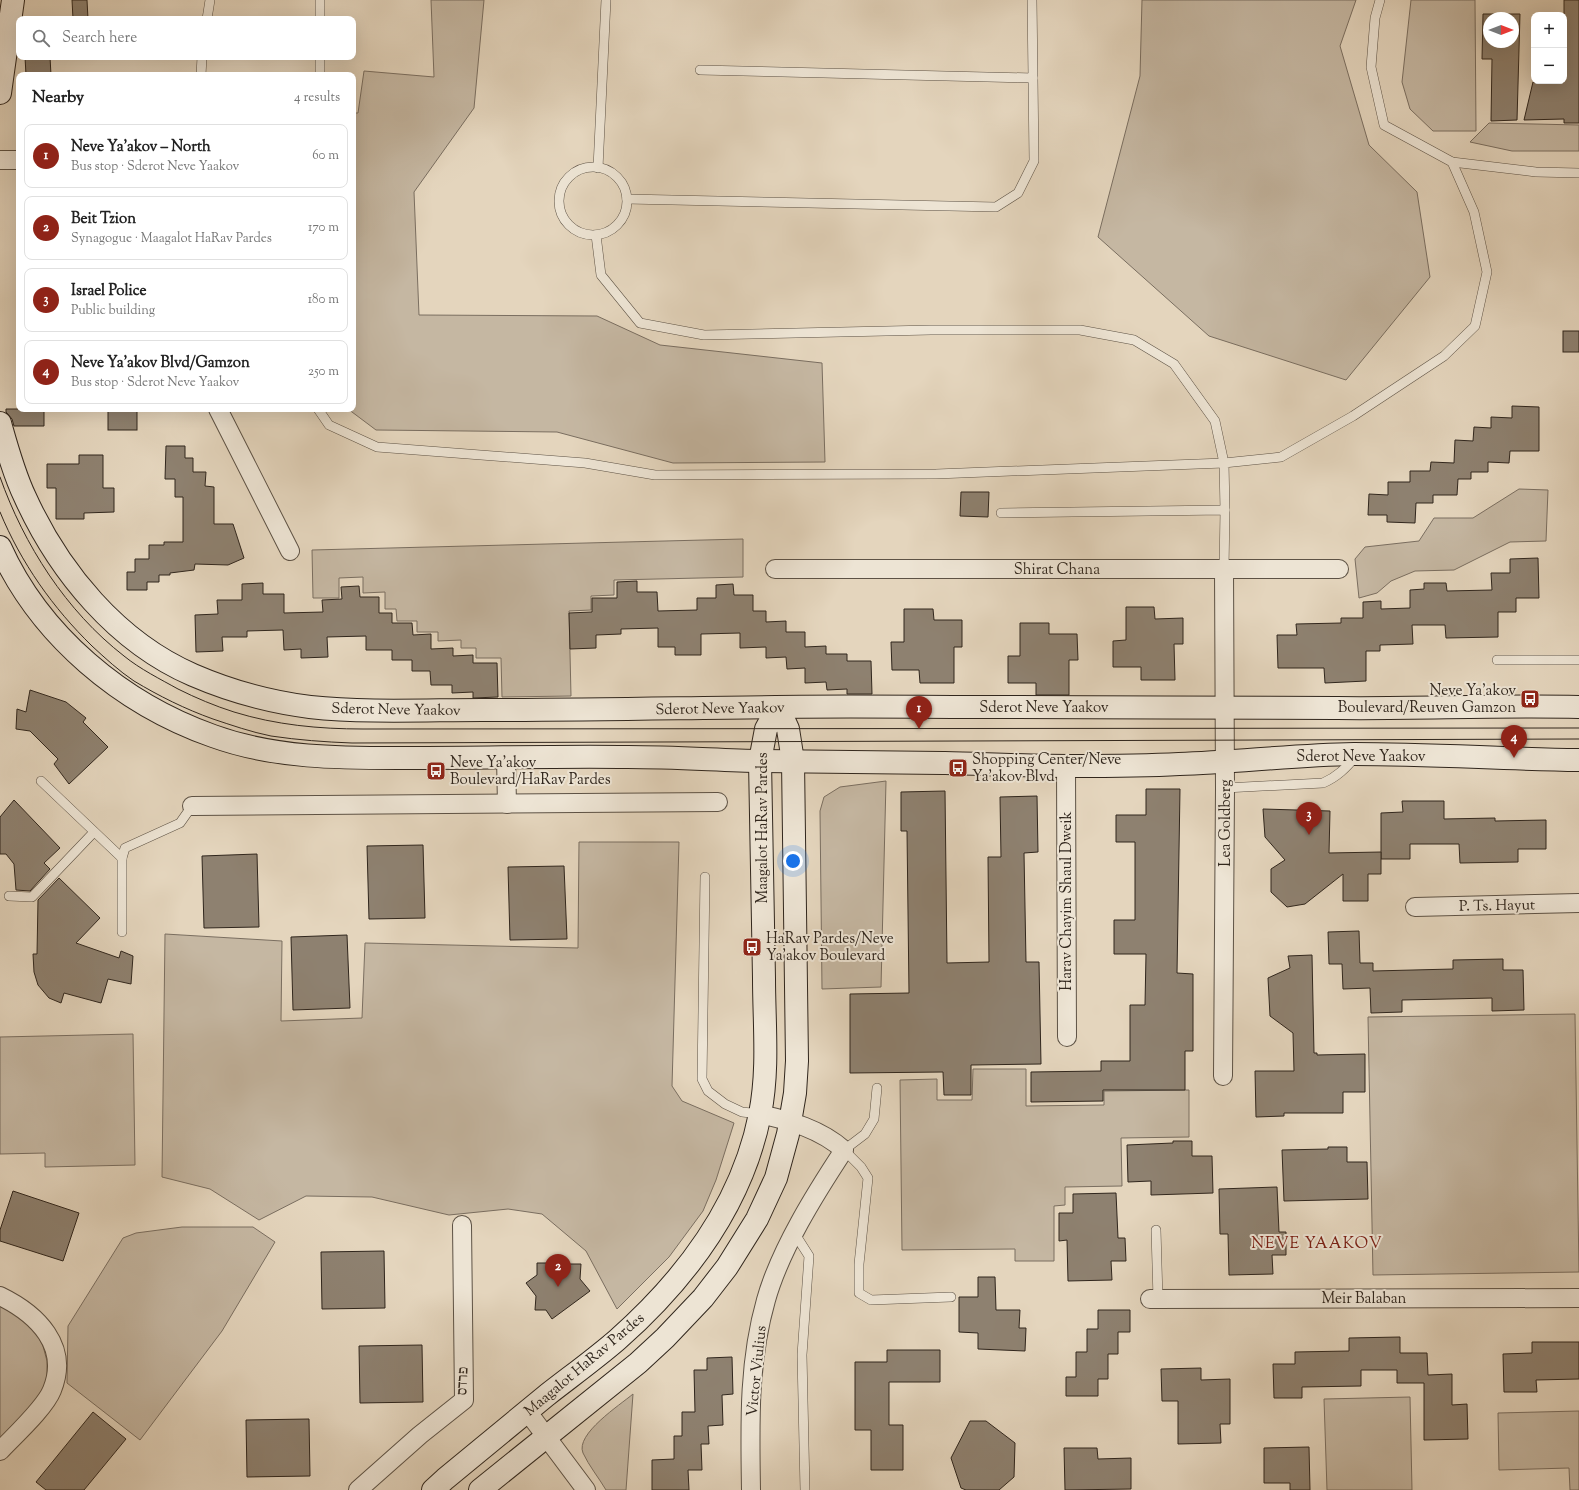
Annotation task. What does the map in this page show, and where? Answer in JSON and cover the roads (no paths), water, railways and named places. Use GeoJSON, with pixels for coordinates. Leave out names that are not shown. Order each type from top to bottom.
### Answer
{"type":"FeatureCollection","features":[{"type":"Feature","properties":{"kind":"street"},"geometry":{"type":"LineString","coordinates":[[0,94],[13,0]]}},
{"type":"Feature","properties":{"kind":"street"},"geometry":{"type":"LineString","coordinates":[[0,160],[16,160]]}},
{"type":"Feature","properties":{"kind":"street"},"geometry":{"type":"LineString","coordinates":[[220,412],[290,551]]}},
{"type":"Feature","properties":{"kind":"street","name":"Sderot Neve Yaakov"},"geometry":{"type":"LineString","coordinates":[[0,423],[6,446],[25,496],[48,540],[65,566],[105,614],[135,640],[158,657],[191,674],[225,687],[284,703],[312,707],[356,710],[778,707],[1579,707]]}},
{"type":"Feature","properties":{"kind":"street","name":"Sderot Neve Yaakov"},"geometry":{"type":"LineString","coordinates":[[0,547],[6,560],[29,598],[50,626],[91,666],[118,687],[179,723],[215,737],[255,748],[309,756],[364,758],[623,757],[760,761],[1066,766],[1176,764],[1310,755],[1358,754],[1579,760]]}},
{"type":"Feature","properties":{"kind":"street","name":"Shirat Chana"},"geometry":{"type":"LineString","coordinates":[[774,569],[1339,569]]}},
{"type":"Feature","properties":{"kind":"street","name":"Lea Goldberg"},"geometry":{"type":"LineString","coordinates":[[1223,1076],[1225,788],[1224,569]]}},
{"type":"Feature","properties":{"kind":"street","name":"Maagalot HaRav Pardes"},"geometry":{"type":"LineString","coordinates":[[434,1490],[445,1479],[527,1411],[618,1339],[674,1282],[706,1243],[728,1207],[744,1170],[760,1114],[765,1060],[760,761],[766,729],[778,707]]}},
{"type":"Feature","properties":{"kind":"street","name":"Maagalot HaRav Pardes"},"geometry":{"type":"LineString","coordinates":[[480,1490],[638,1363],[665,1338],[703,1298],[722,1273],[757,1219],[776,1178],[791,1121],[797,1061],[793,761],[788,729],[778,707]]}},
{"type":"Feature","properties":{"kind":"street"},"geometry":{"type":"LineString","coordinates":[[506,758],[507,804]]}},
{"type":"Feature","properties":{"kind":"street","name":"Harav Chayim Shaul Dweik"},"geometry":{"type":"LineString","coordinates":[[1066,766],[1067,1037]]}},
{"type":"Feature","properties":{"kind":"street"},"geometry":{"type":"LineString","coordinates":[[192,806],[718,802]]}},
{"type":"Feature","properties":{"kind":"street","name":"P. Ts. Hayut"},"geometry":{"type":"LineString","coordinates":[[1415,907],[1579,903]]}},
{"type":"Feature","properties":{"kind":"street"},"geometry":{"type":"LineString","coordinates":[[760,1114],[791,1121],[816,1131],[834,1141],[844,1150]]}},
{"type":"Feature","properties":{"kind":"street","name":"Victor Viulius"},"geometry":{"type":"LineString","coordinates":[[751,1490],[750,1407],[756,1346],[766,1300],[776,1270],[824,1181],[844,1150]]}},
{"type":"Feature","properties":{"kind":"street","name":"פרדס"},"geometry":{"type":"LineString","coordinates":[[358,1490],[420,1435],[464,1400],[462,1225]]}},
{"type":"Feature","properties":{"kind":"street"},"geometry":{"type":"LineString","coordinates":[[0,1296],[19,1306],[34,1318],[46,1331],[56,1353],[57,1371],[52,1391],[43,1405],[0,1451]]}},
{"type":"Feature","properties":{"kind":"street","name":"Meir Balaban"},"geometry":{"type":"LineString","coordinates":[[1154,1299],[1579,1298]]}},
{"type":"Feature","properties":{"kind":"street"},"geometry":{"type":"LineString","coordinates":[[527,1411],[586,1490]]}},
{"type":"Feature","properties":{"kind":"lane"},"geometry":{"type":"LineString","coordinates":[[207,16],[210,0]]}},
{"type":"Feature","properties":{"kind":"lane"},"geometry":{"type":"LineString","coordinates":[[320,0],[320,16]]}},
{"type":"Feature","properties":{"kind":"lane"},"geometry":{"type":"LineString","coordinates":[[598,168],[606,0]]}},
{"type":"Feature","properties":{"kind":"lane"},"geometry":{"type":"LineString","coordinates":[[627,199],[996,207],[1018,193],[1034,161],[1032,0]]}},
{"type":"Feature","properties":{"kind":"lane"},"geometry":{"type":"LineString","coordinates":[[1380,0],[1375,18],[1371,67],[1384,125],[1452,162],[1536,172],[1579,173]]}},
{"type":"Feature","properties":{"kind":"lane"},"geometry":{"type":"LineString","coordinates":[[201,72],[202,60]]}},
{"type":"Feature","properties":{"kind":"lane"},"geometry":{"type":"LineString","coordinates":[[320,60],[320,72]]}},
{"type":"Feature","properties":{"kind":"lane"},"geometry":{"type":"LineString","coordinates":[[700,70],[1033,78]]}},
{"type":"Feature","properties":{"kind":"lane"},"geometry":{"type":"LineString","coordinates":[[320,412],[329,425],[377,447],[585,463],[655,475],[936,474],[1224,463],[1281,457],[1353,416],[1444,356],[1475,326],[1486,272],[1474,212],[1452,162]]}},
{"type":"Feature","properties":{"kind":"lane"},"geometry":{"type":"LineString","coordinates":[[598,168],[611,172],[620,180],[627,199],[624,215],[617,225],[608,232],[596,235],[586,234],[575,230],[566,222],[560,211],[560,197],[563,186],[571,175],[581,169],[598,168]]}},
{"type":"Feature","properties":{"kind":"lane"},"geometry":{"type":"LineString","coordinates":[[596,235],[601,275],[640,323],[704,334],[931,330],[1080,330],[1134,340],[1174,364],[1215,421],[1224,463],[1224,569]]}},
{"type":"Feature","properties":{"kind":"lane"},"geometry":{"type":"LineString","coordinates":[[1001,513],[1225,510]]}},
{"type":"Feature","properties":{"kind":"lane"},"geometry":{"type":"LineString","coordinates":[[1497,660],[1579,660]]}},
{"type":"Feature","properties":{"kind":"lane"},"geometry":{"type":"LineString","coordinates":[[1225,788],[1323,783],[1339,774],[1358,754]]}},
{"type":"Feature","properties":{"kind":"lane"},"geometry":{"type":"LineString","coordinates":[[41,781],[122,858]]}},
{"type":"Feature","properties":{"kind":"lane"},"geometry":{"type":"LineString","coordinates":[[122,932],[122,858],[125,848],[166,831],[180,823],[192,806]]}},
{"type":"Feature","properties":{"kind":"lane"},"geometry":{"type":"LineString","coordinates":[[9,896],[32,897],[94,832]]}},
{"type":"Feature","properties":{"kind":"lane"},"geometry":{"type":"LineString","coordinates":[[705,877],[702,1079],[708,1091],[725,1104],[742,1112],[760,1114]]}},
{"type":"Feature","properties":{"kind":"lane"},"geometry":{"type":"LineString","coordinates":[[877,1088],[874,1119],[865,1134],[844,1150],[861,1166],[868,1178],[859,1264],[859,1292],[871,1300],[951,1297]]}},
{"type":"Feature","properties":{"kind":"lane"},"geometry":{"type":"LineString","coordinates":[[1154,1299],[1156,1230]]}},
{"type":"Feature","properties":{"kind":"lane"},"geometry":{"type":"LineString","coordinates":[[795,1234],[809,1256],[802,1355],[805,1490]]}},
{"type":"Feature","properties":{"kind":"tram line"},"geometry":{"type":"LineString","coordinates":[[0,477],[21,527],[34,552],[66,598],[103,638],[137,665],[157,678],[185,692],[234,712],[282,723],[314,727],[363,729],[1579,728]]}},
{"type":"Feature","properties":{"kind":"tram line"},"geometry":{"type":"LineString","coordinates":[[0,512],[8,531],[28,567],[51,600],[92,646],[118,669],[143,687],[192,711],[234,726],[271,736],[291,739],[352,743],[1579,739]]}},
{"type":"Feature","properties":{"kind":"place","name":"Neve Ya'akov Boulevard/Reuven Gamzon"},"geometry":{"type":"Point","coordinates":[1530,699]}},
{"type":"Feature","properties":{"kind":"place","name":"Neve Ya'akov – North"},"geometry":{"type":"Point","coordinates":[919,729]}},
{"type":"Feature","properties":{"kind":"place","name":"Neve Ya'akov Blvd/Gamzon"},"geometry":{"type":"Point","coordinates":[1514,758]}},
{"type":"Feature","properties":{"kind":"place","name":"Shopping Center/Neve Ya'akov Blvd"},"geometry":{"type":"Point","coordinates":[958,768]}},
{"type":"Feature","properties":{"kind":"place","name":"Neve Ya'akov Boulevard/HaRav Pardes"},"geometry":{"type":"Point","coordinates":[436,771]}},
{"type":"Feature","properties":{"kind":"place","name":"Israel Police"},"geometry":{"type":"Point","coordinates":[1309,835]}},
{"type":"Feature","properties":{"kind":"place","name":"HaRav Pardes/Neve Ya'akov Boulevard"},"geometry":{"type":"Point","coordinates":[752,947]}},
{"type":"Feature","properties":{"kind":"place","name":"Beit Tzion"},"geometry":{"type":"Point","coordinates":[558,1287]}},
{"type":"Feature","properties":{"kind":"district","name":"NEVE YAAKOV"},"geometry":{"type":"Point","coordinates":[1317,1242]}}]}
